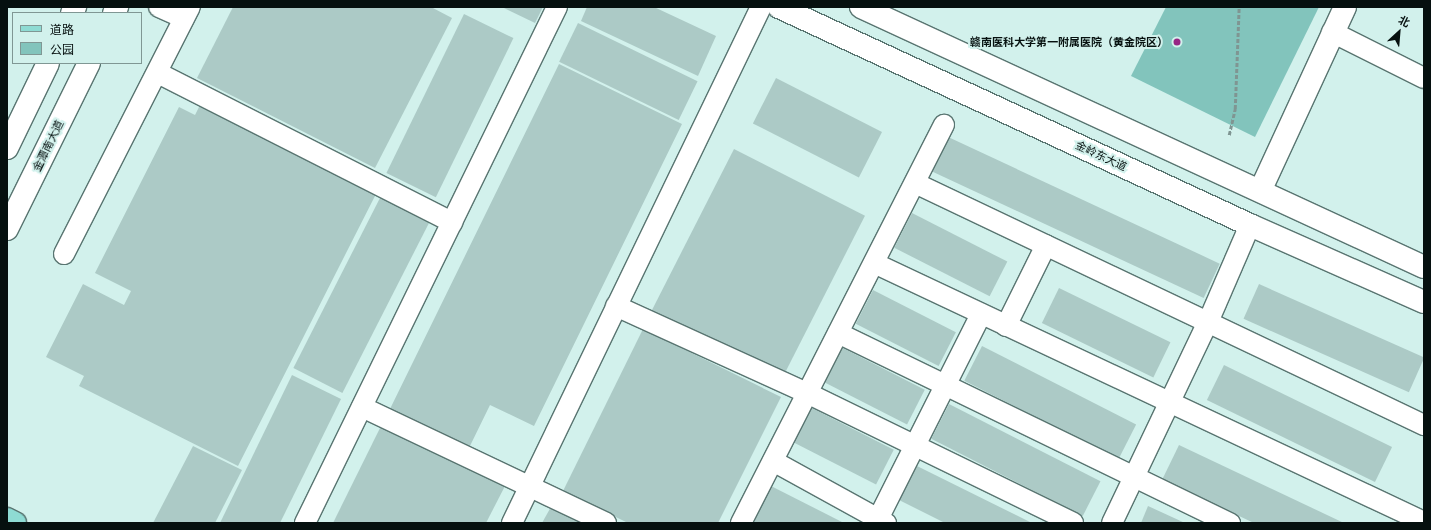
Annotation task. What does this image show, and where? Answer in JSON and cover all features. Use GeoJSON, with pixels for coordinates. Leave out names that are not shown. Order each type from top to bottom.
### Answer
{"type":"FeatureCollection","features":[{"type":"Feature","properties":{"kind":"main road","name":"金岭东大道"},"geometry":{"type":"LineString","coordinates":[[779,7],[1250,225],[1424,302]]}},
{"type":"Feature","properties":{"kind":"main road"},"geometry":{"type":"LineString","coordinates":[[861,7],[1424,267]]}},
{"type":"Feature","properties":{"kind":"main road"},"geometry":{"type":"LineString","coordinates":[[1260,190],[1332,32],[1345,7]]}},
{"type":"Feature","properties":{"kind":"main road"},"geometry":{"type":"LineString","coordinates":[[7,148],[48,64]]}},
{"type":"Feature","properties":{"kind":"main road","name":"金潭南大道"},"geometry":{"type":"LineString","coordinates":[[7,229],[89,64]]}},
{"type":"Feature","properties":{"kind":"main road"},"geometry":{"type":"LineString","coordinates":[[7,519],[15,523]]}},
{"type":"Feature","properties":{"kind":"street"},"geometry":{"type":"LineString","coordinates":[[64,254],[158,73],[187,12],[159,7]]}},
{"type":"Feature","properties":{"kind":"street"},"geometry":{"type":"LineString","coordinates":[[305,523],[557,7]]}},
{"type":"Feature","properties":{"kind":"street"},"geometry":{"type":"LineString","coordinates":[[512,523],[761,7]]}},
{"type":"Feature","properties":{"kind":"street"},"geometry":{"type":"LineString","coordinates":[[1332,32],[1424,78]]}},
{"type":"Feature","properties":{"kind":"street"},"geometry":{"type":"LineString","coordinates":[[158,73],[452,222]]}},
{"type":"Feature","properties":{"kind":"street"},"geometry":{"type":"LineString","coordinates":[[741,523],[944,125]]}},
{"type":"Feature","properties":{"kind":"street"},"geometry":{"type":"LineString","coordinates":[[915,183],[1424,425]]}},
{"type":"Feature","properties":{"kind":"street"},"geometry":{"type":"LineString","coordinates":[[1112,523],[1208,322],[1250,225]]}},
{"type":"Feature","properties":{"kind":"street"},"geometry":{"type":"LineString","coordinates":[[1006,326],[1046,246]]}},
{"type":"Feature","properties":{"kind":"street"},"geometry":{"type":"LineString","coordinates":[[874,263],[1169,403],[1421,518]]}},
{"type":"Feature","properties":{"kind":"street"},"geometry":{"type":"LineString","coordinates":[[616,306],[807,393],[1073,523]]}},
{"type":"Feature","properties":{"kind":"street"},"geometry":{"type":"LineString","coordinates":[[773,461],[880,522],[915,446],[981,314]]}},
{"type":"Feature","properties":{"kind":"street"},"geometry":{"type":"LineString","coordinates":[[838,333],[1230,523]]}},
{"type":"Feature","properties":{"kind":"street"},"geometry":{"type":"LineString","coordinates":[[362,407],[606,523]]}},
{"type":"Feature","properties":{"kind":"path"},"geometry":{"type":"LineString","coordinates":[[1229,135],[1235,109],[1239,7]]}},
{"type":"Feature","properties":{"kind":"green space","name":"赣南医科大学第一附属医院（黄金院区）"},"geometry":{"type":"Polygon","coordinates":[[[1166,7],[1319,7],[1255,137],[1131,76],[1166,7]]]}},
{"type":"Feature","properties":{"kind":"building"},"geometry":{"type":"Polygon","coordinates":[[[233,7],[431,7],[452,18],[375,168],[197,78],[233,7]]]}},
{"type":"Feature","properties":{"kind":"building"},"geometry":{"type":"Polygon","coordinates":[[[502,7],[543,7],[535,23],[502,7]]]}},
{"type":"Feature","properties":{"kind":"building"},"geometry":{"type":"Polygon","coordinates":[[[587,7],[654,7],[716,36],[698,76],[581,21],[587,7]]]}},
{"type":"Feature","properties":{"kind":"building"},"geometry":{"type":"Polygon","coordinates":[[[464,14],[513,38],[436,197],[386,173],[464,14]]]}},
{"type":"Feature","properties":{"kind":"building"},"geometry":{"type":"Polygon","coordinates":[[[578,23],[698,81],[679,120],[559,62],[578,23]]]}},
{"type":"Feature","properties":{"kind":"building"},"geometry":{"type":"Polygon","coordinates":[[[559,64],[682,124],[534,426],[490,405],[468,450],[389,411],[559,64]]]}},
{"type":"Feature","properties":{"kind":"building"},"geometry":{"type":"Polygon","coordinates":[[[776,78],[882,132],[859,177],[753,123],[776,78]]]}},
{"type":"Feature","properties":{"kind":"building"},"geometry":{"type":"Polygon","coordinates":[[[200,105],[376,194],[238,466],[79,386],[84,376],[46,357],[83,284],[124,305],[131,291],[95,273],[179,107],[195,115],[200,105]]]}},
{"type":"Feature","properties":{"kind":"building"},"geometry":{"type":"Polygon","coordinates":[[[946,136],[1220,264],[1204,298],[930,170],[946,136]]]}},
{"type":"Feature","properties":{"kind":"building"},"geometry":{"type":"Polygon","coordinates":[[[734,149],[865,216],[782,378],[651,311],[734,149]]]}},
{"type":"Feature","properties":{"kind":"building"},"geometry":{"type":"Polygon","coordinates":[[[381,196],[430,221],[342,393],[293,368],[381,196]]]}},
{"type":"Feature","properties":{"kind":"building"},"geometry":{"type":"Polygon","coordinates":[[[912,213],[1007,262],[990,296],[894,248],[912,213]]]}},
{"type":"Feature","properties":{"kind":"building"},"geometry":{"type":"Polygon","coordinates":[[[1259,284],[1424,357],[1409,392],[1244,319],[1259,284]]]}},
{"type":"Feature","properties":{"kind":"building"},"geometry":{"type":"Polygon","coordinates":[[[1059,288],[1170,342],[1153,377],[1042,323],[1059,288]]]}},
{"type":"Feature","properties":{"kind":"building"},"geometry":{"type":"Polygon","coordinates":[[[873,290],[956,332],[939,366],[856,324],[873,290]]]}},
{"type":"Feature","properties":{"kind":"building"},"geometry":{"type":"Polygon","coordinates":[[[643,329],[781,397],[718,523],[628,523],[563,491],[643,329]]]}},
{"type":"Feature","properties":{"kind":"building"},"geometry":{"type":"Polygon","coordinates":[[[982,346],[1136,425],[1118,459],[964,381],[982,346]]]}},
{"type":"Feature","properties":{"kind":"building"},"geometry":{"type":"Polygon","coordinates":[[[841,347],[925,390],[907,424],[823,382],[841,347]]]}},
{"type":"Feature","properties":{"kind":"building"},"geometry":{"type":"Polygon","coordinates":[[[1224,365],[1392,447],[1375,482],[1207,400],[1224,365]]]}},
{"type":"Feature","properties":{"kind":"building"},"geometry":{"type":"Polygon","coordinates":[[[292,375],[341,399],[280,523],[220,523],[292,375]]]}},
{"type":"Feature","properties":{"kind":"building"},"geometry":{"type":"Polygon","coordinates":[[[949,404],[1100,481],[1083,516],[931,439],[949,404]]]}},
{"type":"Feature","properties":{"kind":"building"},"geometry":{"type":"Polygon","coordinates":[[[810,407],[894,450],[876,484],[792,442],[810,407]]]}},
{"type":"Feature","properties":{"kind":"building"},"geometry":{"type":"Polygon","coordinates":[[[382,424],[505,486],[486,523],[333,523],[382,424]]]}},
{"type":"Feature","properties":{"kind":"building"},"geometry":{"type":"Polygon","coordinates":[[[1179,445],[1344,523],[1254,523],[1162,480],[1179,445]]]}},
{"type":"Feature","properties":{"kind":"building"},"geometry":{"type":"Polygon","coordinates":[[[193,446],[242,470],[215,523],[153,523],[193,446]]]}},
{"type":"Feature","properties":{"kind":"building"},"geometry":{"type":"Polygon","coordinates":[[[917,466],[1032,523],[945,523],[899,500],[917,466]]]}},
{"type":"Feature","properties":{"kind":"building"},"geometry":{"type":"Polygon","coordinates":[[[769,485],[844,523],[757,523],[752,520],[769,485]]]}},
{"type":"Feature","properties":{"kind":"building"},"geometry":{"type":"Polygon","coordinates":[[[552,505],[587,523],[542,523],[552,505]]]}},
{"type":"Feature","properties":{"kind":"building"},"geometry":{"type":"Polygon","coordinates":[[[1148,506],[1185,523],[1141,523],[1148,506]]]}},
{"type":"Feature","properties":{"kind":"place","name":"赣南医科大学第一附属医院（黄金院区）"},"geometry":{"type":"Point","coordinates":[1177,42]}}]}
